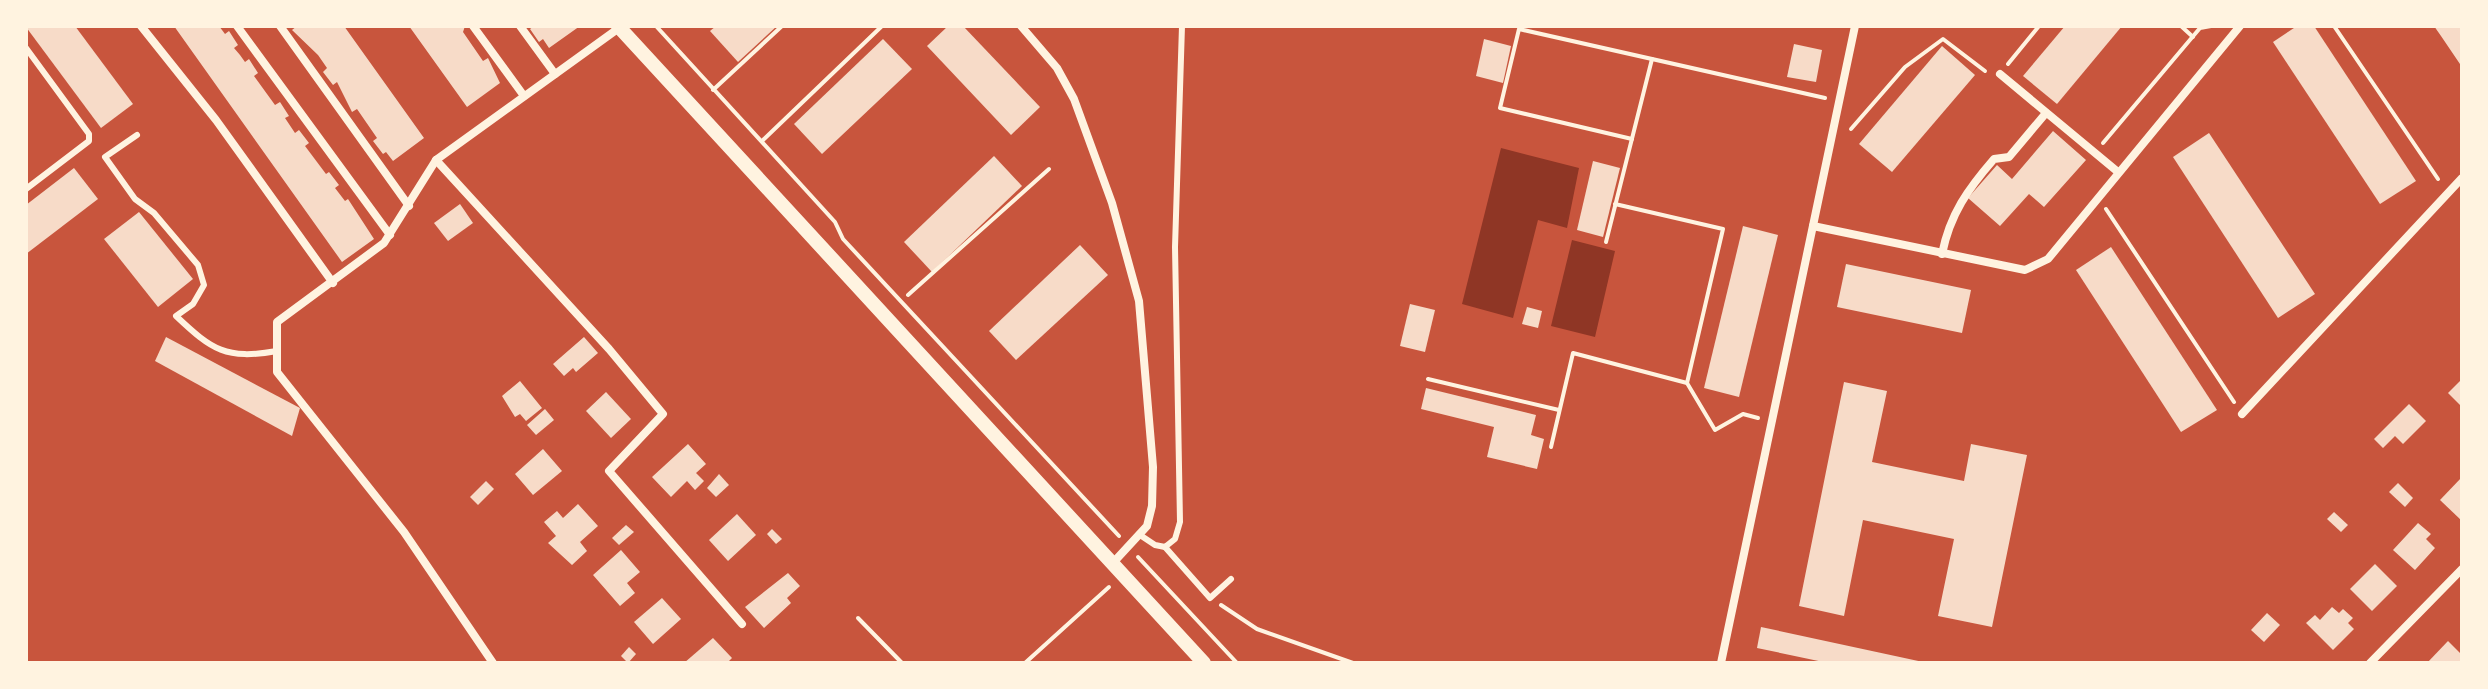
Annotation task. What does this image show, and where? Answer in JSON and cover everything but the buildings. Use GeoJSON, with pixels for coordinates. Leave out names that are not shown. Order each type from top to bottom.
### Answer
{"type":"FeatureCollection","features":[{"type":"Feature","properties":{"kind":"street"},"geometry":{"type":"LineString","coordinates":[[141,26],[216,120],[333,283]]}},
{"type":"Feature","properties":{"kind":"street"},"geometry":{"type":"LineString","coordinates":[[237,26],[390,235]]}},
{"type":"Feature","properties":{"kind":"street"},"geometry":{"type":"LineString","coordinates":[[280,26],[409,206]]}},
{"type":"Feature","properties":{"kind":"street"},"geometry":{"type":"LineString","coordinates":[[473,26],[524,96]]}},
{"type":"Feature","properties":{"kind":"street"},"geometry":{"type":"LineString","coordinates":[[520,26],[555,74]]}},
{"type":"Feature","properties":{"kind":"street"},"geometry":{"type":"LineString","coordinates":[[1021,26],[1057,68],[1074,99],[1129,260],[1139,301],[1153,467],[1152,506],[1147,526],[1111,565]]}},
{"type":"Feature","properties":{"kind":"street"},"geometry":{"type":"LineString","coordinates":[[1721,663],[1855,26]]}},
{"type":"Feature","properties":{"kind":"street"},"geometry":{"type":"LineString","coordinates":[[1813,226],[2025,270],[2048,259],[2240,26]]}},
{"type":"Feature","properties":{"kind":"street"},"geometry":{"type":"LineString","coordinates":[[493,663],[404,532],[277,372],[277,322],[333,283],[390,235],[436,160],[618,27],[1204,663]]}},
{"type":"Feature","properties":{"kind":"street"},"geometry":{"type":"LineString","coordinates":[[2000,74],[2118,172]]}},
{"type":"Feature","properties":{"kind":"street"},"geometry":{"type":"LineString","coordinates":[[1942,254],[1947,230],[1962,196],[1994,159],[2009,157],[2046,113]]}},
{"type":"Feature","properties":{"kind":"street"},"geometry":{"type":"LineString","coordinates":[[436,160],[609,349],[663,414],[609,471],[742,624]]}},
{"type":"Feature","properties":{"kind":"street"},"geometry":{"type":"LineString","coordinates":[[2242,414],[2462,178]]}},
{"type":"Feature","properties":{"kind":"street"},"geometry":{"type":"LineString","coordinates":[[2370,663],[2462,569]]}},
{"type":"Feature","properties":{"kind":"lane"},"geometry":{"type":"LineString","coordinates":[[1165,547],[1175,539],[1180,522],[1175,247],[1182,26]]}},
{"type":"Feature","properties":{"kind":"lane"},"geometry":{"type":"LineString","coordinates":[[26,48],[89,134],[84,147],[26,189]]}},
{"type":"Feature","properties":{"kind":"lane"},"geometry":{"type":"LineString","coordinates":[[137,135],[105,157],[135,199],[154,213],[198,265],[204,285],[193,304],[176,316],[208,345],[245,357],[277,351]]}},
{"type":"Feature","properties":{"kind":"lane"},"geometry":{"type":"LineString","coordinates":[[1140,535],[1155,545],[1165,547],[1210,598],[1231,579]]}},
{"type":"Feature","properties":{"kind":"path"},"geometry":{"type":"LineString","coordinates":[[656,26],[835,222],[843,239],[1237,663]]}},
{"type":"Feature","properties":{"kind":"path"},"geometry":{"type":"LineString","coordinates":[[713,90],[782,26]]}},
{"type":"Feature","properties":{"kind":"path"},"geometry":{"type":"LineString","coordinates":[[762,141],[882,26]]}},
{"type":"Feature","properties":{"kind":"path"},"geometry":{"type":"LineString","coordinates":[[1850,119],[1846,134],[1905,67],[1943,39],[1995,79],[2039,26]]}},
{"type":"Feature","properties":{"kind":"path"},"geometry":{"type":"LineString","coordinates":[[2181,26],[2193,37]]}},
{"type":"Feature","properties":{"kind":"path"},"geometry":{"type":"LineString","coordinates":[[2334,26],[2436,178],[2453,187]]}},
{"type":"Feature","properties":{"kind":"path"},"geometry":{"type":"LineString","coordinates":[[1632,139],[1500,108],[1519,29],[1825,98]]}},
{"type":"Feature","properties":{"kind":"path"},"geometry":{"type":"LineString","coordinates":[[1606,242],[1652,59]]}},
{"type":"Feature","properties":{"kind":"path"},"geometry":{"type":"LineString","coordinates":[[908,295],[1049,169]]}},
{"type":"Feature","properties":{"kind":"path"},"geometry":{"type":"LineString","coordinates":[[1615,204],[1723,229],[1687,383],[1715,430],[1743,414],[1758,418]]}},
{"type":"Feature","properties":{"kind":"path"},"geometry":{"type":"LineString","coordinates":[[2105,208],[2242,414]]}},
{"type":"Feature","properties":{"kind":"path"},"geometry":{"type":"LineString","coordinates":[[1551,447],[1573,353],[1687,383]]}},
{"type":"Feature","properties":{"kind":"path"},"geometry":{"type":"LineString","coordinates":[[1428,379],[1559,410]]}},
{"type":"Feature","properties":{"kind":"path"},"geometry":{"type":"LineString","coordinates":[[1025,663],[1113,583]]}},
{"type":"Feature","properties":{"kind":"path"},"geometry":{"type":"LineString","coordinates":[[1210,598],[1257,629],[1353,663]]}},
{"type":"Feature","properties":{"kind":"path"},"geometry":{"type":"LineString","coordinates":[[858,618],[902,663]]}},
{"type":"Feature","properties":{"kind":"shaded area"},"geometry":{"type":"Polygon","coordinates":[[[1501,148],[1579,168],[1567,228],[1538,220],[1513,318],[1462,304],[1501,148]]]}},
{"type":"Feature","properties":{"kind":"shaded area"},"geometry":{"type":"Polygon","coordinates":[[[1572,240],[1615,251],[1595,337],[1551,326],[1572,240]]]}}]}
